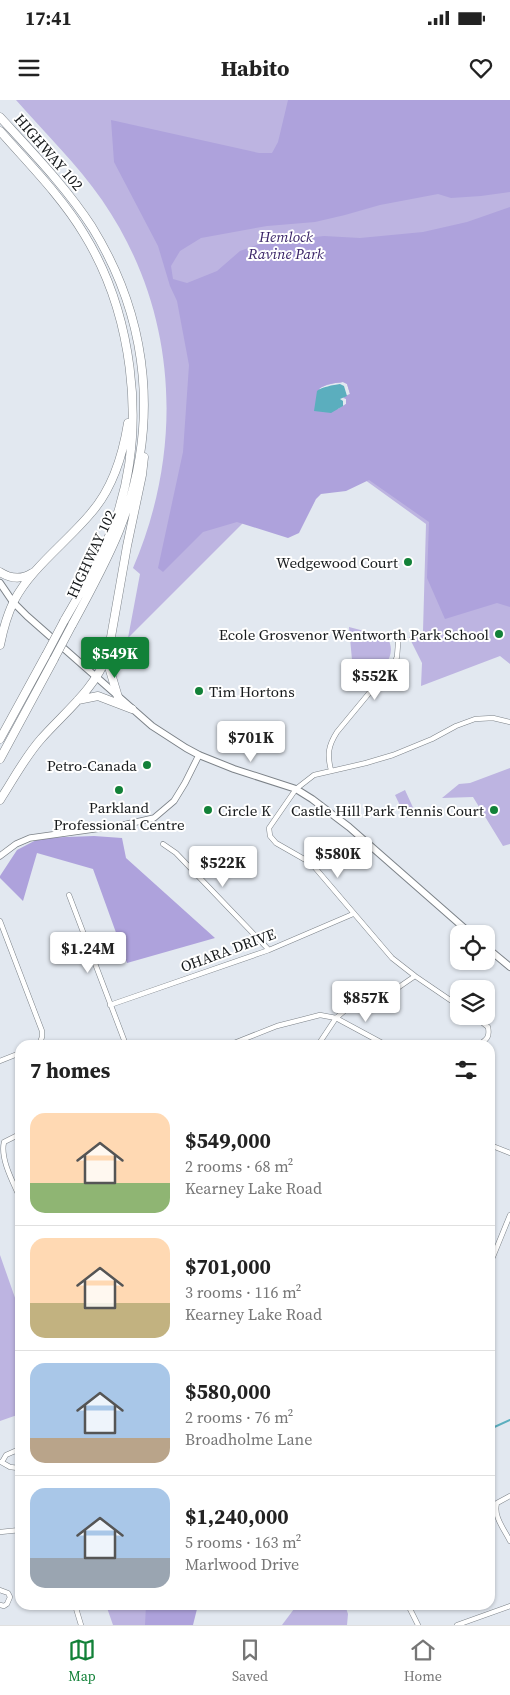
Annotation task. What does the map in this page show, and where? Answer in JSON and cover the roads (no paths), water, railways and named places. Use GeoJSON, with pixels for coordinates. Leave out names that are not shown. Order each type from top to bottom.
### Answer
{"type":"FeatureCollection","features":[{"type":"Feature","properties":{"kind":"highway","name":"HIGHWAY 102"},"geometry":{"type":"LineString","coordinates":[[0,117],[77,206],[91,226],[115,270],[132,316],[142,364],[145,423],[133,488],[119,531],[99,576],[0,759]]}},
{"type":"Feature","properties":{"kind":"highway","name":"HIGHWAY 102"},"geometry":{"type":"LineString","coordinates":[[0,131],[69,212],[95,253],[113,296],[120,319],[125,340],[133,412],[128,474],[119,509],[93,569],[0,740]]}},
{"type":"Feature","properties":{"kind":"highway"},"geometry":{"type":"LineString","coordinates":[[0,645],[4,625],[13,602],[24,584],[93,512],[108,489],[121,458],[126,439],[131,391]]}},
{"type":"Feature","properties":{"kind":"highway"},"geometry":{"type":"LineString","coordinates":[[0,800],[40,740],[97,678],[108,654],[142,475],[145,423]]}},
{"type":"Feature","properties":{"kind":"highway"},"geometry":{"type":"LineString","coordinates":[[0,572],[16,578],[26,576],[40,568]]}},
{"type":"Feature","properties":{"kind":"highway"},"geometry":{"type":"LineString","coordinates":[[108,654],[109,666],[118,697]]}},
{"type":"Feature","properties":{"kind":"highway"},"geometry":{"type":"LineString","coordinates":[[78,700],[98,696],[132,708]]}},
{"type":"Feature","properties":{"kind":"main road"},"geometry":{"type":"LineString","coordinates":[[0,583],[13,602],[27,616],[152,726],[199,756],[296,789],[312,799],[349,827],[462,925]]}},
{"type":"Feature","properties":{"kind":"main road"},"geometry":{"type":"LineString","coordinates":[[495,954],[510,967]]}},
{"type":"Feature","properties":{"kind":"street"},"geometry":{"type":"LineString","coordinates":[[330,770],[327,755],[330,742],[336,732],[394,663],[397,657],[399,631]]}},
{"type":"Feature","properties":{"kind":"street"},"geometry":{"type":"LineString","coordinates":[[450,1000],[392,958],[353,914],[330,884],[310,863],[276,843],[270,836],[269,828],[296,789],[314,775],[394,755],[475,719],[493,718],[510,722]]}},
{"type":"Feature","properties":{"kind":"street"},"geometry":{"type":"LineString","coordinates":[[0,856],[16,844],[30,838],[123,825],[154,818],[174,801],[199,756]]}},
{"type":"Feature","properties":{"kind":"street"},"geometry":{"type":"LineString","coordinates":[[163,844],[176,852],[269,950]]}},
{"type":"Feature","properties":{"kind":"street"},"geometry":{"type":"LineString","coordinates":[[69,895],[124,1040]]}},
{"type":"Feature","properties":{"kind":"street","name":"OHARA DRIVE"},"geometry":{"type":"LineString","coordinates":[[110,1005],[269,950],[353,914]]}},
{"type":"Feature","properties":{"kind":"street"},"geometry":{"type":"LineString","coordinates":[[0,921],[42,1031],[41,1040]]}},
{"type":"Feature","properties":{"kind":"street"},"geometry":{"type":"LineString","coordinates":[[321,1040],[336,1018],[348,1008],[399,987],[415,976]]}},
{"type":"Feature","properties":{"kind":"street"},"geometry":{"type":"LineString","coordinates":[[242,1040],[277,1026],[320,1015],[336,1018],[377,1040]]}},
{"type":"Feature","properties":{"kind":"street"},"geometry":{"type":"LineString","coordinates":[[485,1025],[490,1034],[486,1040]]}},
{"type":"Feature","properties":{"kind":"street"},"geometry":{"type":"LineString","coordinates":[[0,1061],[15,1055]]}},
{"type":"Feature","properties":{"kind":"street"},"geometry":{"type":"LineString","coordinates":[[15,1136],[4,1142],[1,1149],[15,1187]]}},
{"type":"Feature","properties":{"kind":"street"},"geometry":{"type":"LineString","coordinates":[[495,1147],[510,1153]]}},
{"type":"Feature","properties":{"kind":"street"},"geometry":{"type":"LineString","coordinates":[[495,1252],[510,1215]]}},
{"type":"Feature","properties":{"kind":"street"},"geometry":{"type":"LineString","coordinates":[[15,1451],[6,1455],[1,1462],[15,1468]]}},
{"type":"Feature","properties":{"kind":"street"},"geometry":{"type":"LineString","coordinates":[[510,1496],[497,1502],[496,1508],[497,1516],[510,1541]]}},
{"type":"Feature","properties":{"kind":"street"},"geometry":{"type":"LineString","coordinates":[[0,1532],[15,1530]]}},
{"type":"Feature","properties":{"kind":"street"},"geometry":{"type":"LineString","coordinates":[[0,1590],[8,1593],[10,1597],[7,1604],[4,1606],[0,1605]]}},
{"type":"Feature","properties":{"kind":"street"},"geometry":{"type":"LineString","coordinates":[[459,1625],[510,1606]]}},
{"type":"Feature","properties":{"kind":"street"},"geometry":{"type":"LineString","coordinates":[[76,1610],[81,1625]]}},
{"type":"Feature","properties":{"kind":"street"},"geometry":{"type":"LineString","coordinates":[[410,1610],[418,1625]]}},
{"type":"Feature","properties":{"kind":"water"},"geometry":{"type":"Polygon","coordinates":[[[340,384],[344,386],[347,396],[340,399],[343,401],[343,406],[331,413],[314,411],[317,391],[340,384]]]}},
{"type":"Feature","properties":{"kind":"waterway"},"geometry":{"type":"LineString","coordinates":[[495,1427],[510,1420]]}},
{"type":"Feature","properties":{"kind":"place","name":"Wedgewood Court"},"geometry":{"type":"Point","coordinates":[408,562]}},
{"type":"Feature","properties":{"kind":"place","name":"Ecole Grosvenor Wentworth Park School"},"geometry":{"type":"Point","coordinates":[499,634]}},
{"type":"Feature","properties":{"kind":"place","name":"Tim Hortons"},"geometry":{"type":"Point","coordinates":[199,691]}},
{"type":"Feature","properties":{"kind":"place","name":"Petro-Canada"},"geometry":{"type":"Point","coordinates":[147,765]}},
{"type":"Feature","properties":{"kind":"place","name":"Parkland Professional Centre"},"geometry":{"type":"Point","coordinates":[119,790]}},
{"type":"Feature","properties":{"kind":"place","name":"Circle K"},"geometry":{"type":"Point","coordinates":[208,810]}},
{"type":"Feature","properties":{"kind":"place","name":"Castle Hill Park Tennis Court"},"geometry":{"type":"Point","coordinates":[494,810]}},
{"type":"Feature","properties":{"kind":"park label","name":"Hemlock Ravine Park"},"geometry":{"type":"Point","coordinates":[286,244]}}]}
